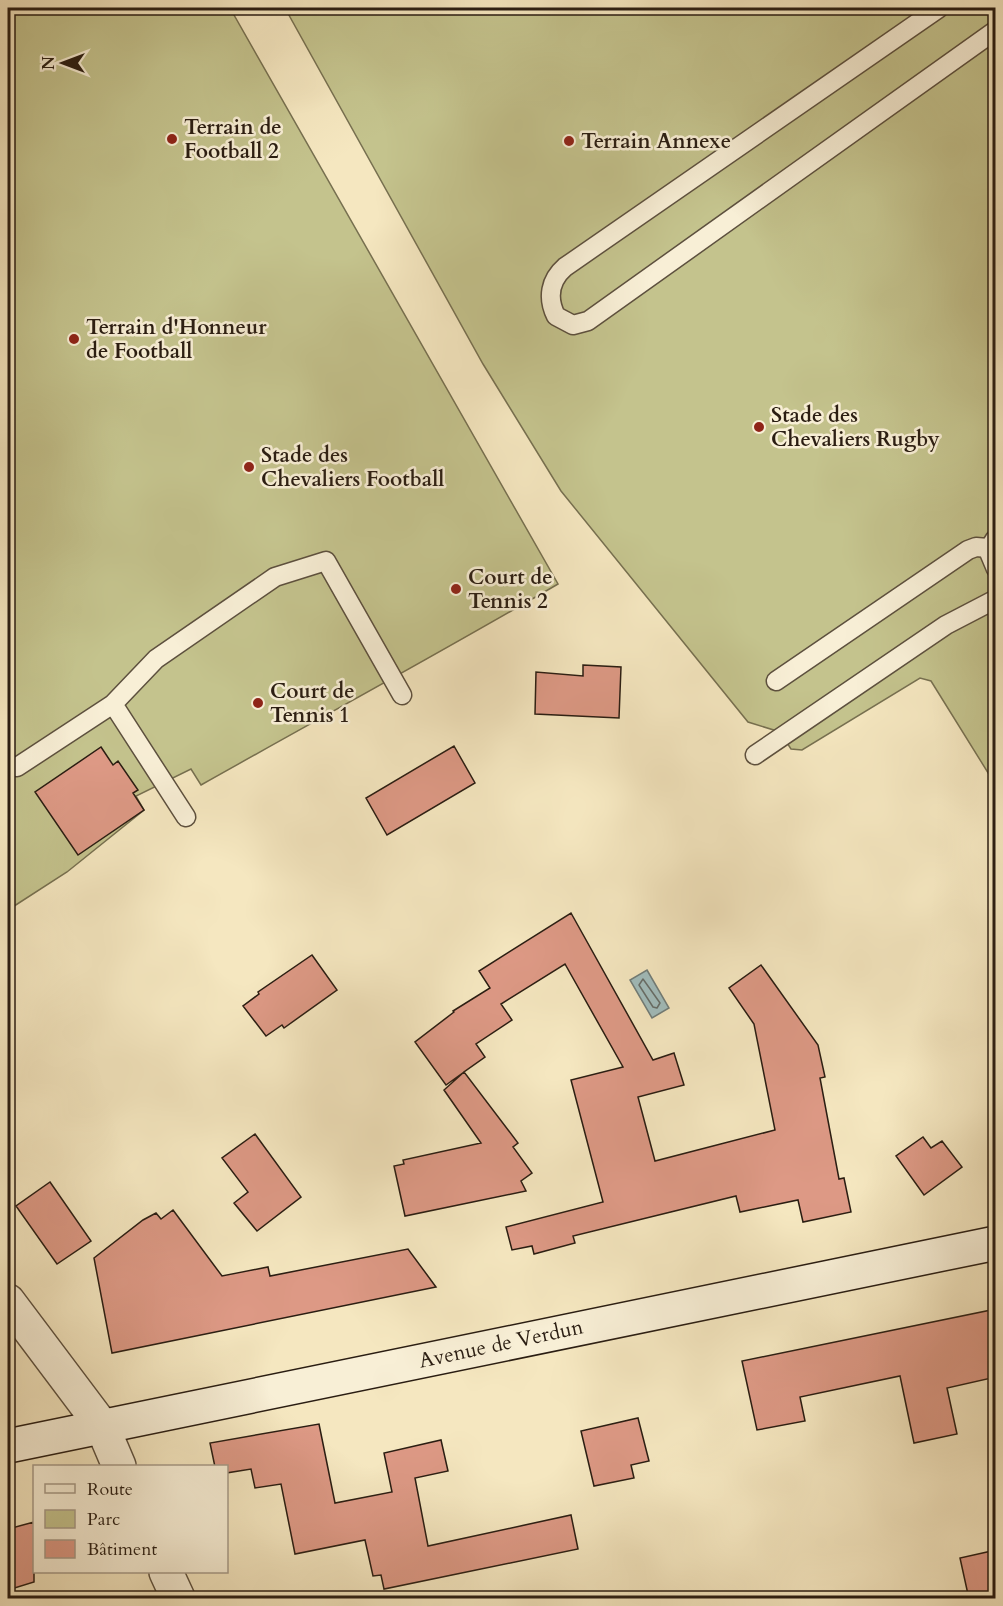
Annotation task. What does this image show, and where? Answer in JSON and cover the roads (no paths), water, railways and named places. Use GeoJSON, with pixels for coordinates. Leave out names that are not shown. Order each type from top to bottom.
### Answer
{"type":"FeatureCollection","features":[{"type":"Feature","properties":{"kind":"main road","name":"Avenue de Verdun"},"geometry":{"type":"LineString","coordinates":[[8,1446],[996,1243]]}},
{"type":"Feature","properties":{"kind":"main road"},"geometry":{"type":"LineString","coordinates":[[8,1301],[102,1426],[118,1465]]}},
{"type":"Feature","properties":{"kind":"main road"},"geometry":{"type":"LineString","coordinates":[[166,1573],[178,1599]]}},
{"type":"Feature","properties":{"kind":"lane"},"geometry":{"type":"LineString","coordinates":[[939,8],[565,267],[554,280],[550,295],[556,316],[573,325],[588,321],[996,30]]}},
{"type":"Feature","properties":{"kind":"lane"},"geometry":{"type":"LineString","coordinates":[[776,681],[968,550],[992,543],[996,569]]}},
{"type":"Feature","properties":{"kind":"lane"},"geometry":{"type":"LineString","coordinates":[[17,767],[113,704],[156,659],[275,577],[326,561],[402,695]]}},
{"type":"Feature","properties":{"kind":"lane"},"geometry":{"type":"LineString","coordinates":[[755,755],[946,625],[996,599]]}},
{"type":"Feature","properties":{"kind":"lane"},"geometry":{"type":"LineString","coordinates":[[113,704],[186,817]]}},
{"type":"Feature","properties":{"kind":"water"},"geometry":{"type":"Polygon","coordinates":[[[647,970],[669,1008],[652,1018],[630,980],[647,970]]]}},
{"type":"Feature","properties":{"kind":"place","name":"Terrain de Football 2"},"geometry":{"type":"Point","coordinates":[172,139]}},
{"type":"Feature","properties":{"kind":"place","name":"Terrain Annexe"},"geometry":{"type":"Point","coordinates":[569,141]}},
{"type":"Feature","properties":{"kind":"place","name":"Terrain d'Honneur de Football"},"geometry":{"type":"Point","coordinates":[74,339]}},
{"type":"Feature","properties":{"kind":"place","name":"Stade des Chevaliers Rugby"},"geometry":{"type":"Point","coordinates":[759,427]}},
{"type":"Feature","properties":{"kind":"place","name":"Stade des Chevaliers Football"},"geometry":{"type":"Point","coordinates":[249,467]}},
{"type":"Feature","properties":{"kind":"place","name":"Court de Tennis 2"},"geometry":{"type":"Point","coordinates":[456,589]}},
{"type":"Feature","properties":{"kind":"place","name":"Court de Tennis 1"},"geometry":{"type":"Point","coordinates":[258,703]}}]}
